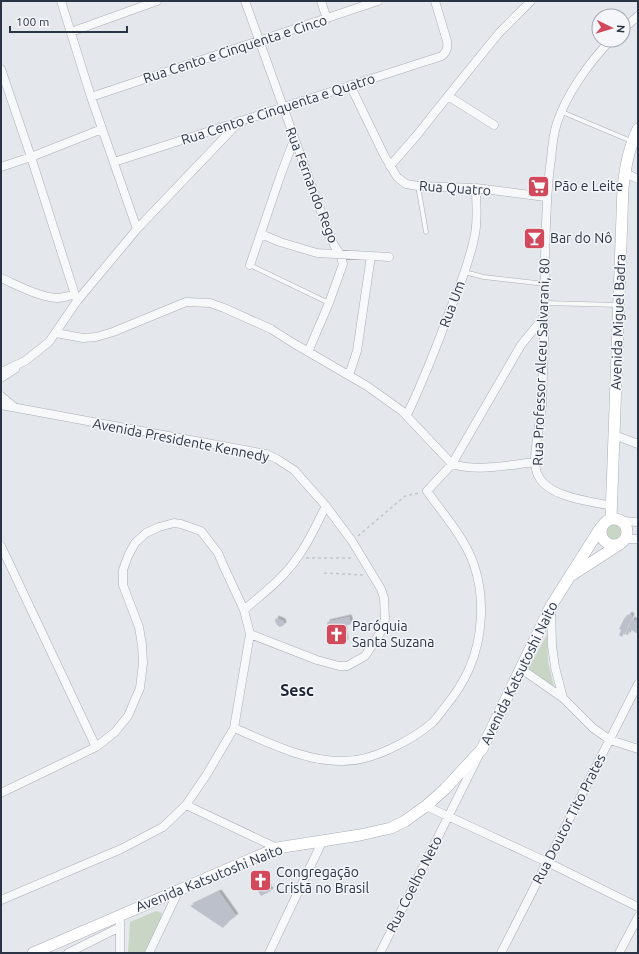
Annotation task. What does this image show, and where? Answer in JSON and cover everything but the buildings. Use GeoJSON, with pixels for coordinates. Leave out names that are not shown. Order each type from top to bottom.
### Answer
{"type":"FeatureCollection","features":[{"type":"Feature","properties":{"kind":"main road","name":"Avenida Miguel Badra"},"geometry":{"type":"LineString","coordinates":[[611,518],[625,173],[632,141],[638,129]]}},
{"type":"Feature","properties":{"kind":"main road"},"geometry":{"type":"LineString","coordinates":[[568,578],[607,520],[615,518],[623,521],[628,528],[629,540]]}},
{"type":"Feature","properties":{"kind":"main road"},"geometry":{"type":"LineString","coordinates":[[601,528],[604,541],[612,545],[629,540]]}},
{"type":"Feature","properties":{"kind":"main road"},"geometry":{"type":"LineString","coordinates":[[568,578],[629,540]]}},
{"type":"Feature","properties":{"kind":"main road","name":"Avenida Katsutoshi Naito"},"geometry":{"type":"LineString","coordinates":[[33,953],[222,870],[277,848],[360,835],[391,828],[405,821],[426,806],[445,789],[482,749],[551,606],[568,578]]}},
{"type":"Feature","properties":{"kind":"street"},"geometry":{"type":"LineString","coordinates":[[61,1],[91,97],[137,229]]}},
{"type":"Feature","properties":{"kind":"street"},"geometry":{"type":"LineString","coordinates":[[71,32],[157,1]]}},
{"type":"Feature","properties":{"kind":"street","name":"Rua Fernando Rego"},"geometry":{"type":"LineString","coordinates":[[244,1],[330,236],[340,254]]}},
{"type":"Feature","properties":{"kind":"street"},"geometry":{"type":"LineString","coordinates":[[321,1],[327,18]]}},
{"type":"Feature","properties":{"kind":"street","name":"Rua Cento e Cinquenta e Cinco"},"geometry":{"type":"LineString","coordinates":[[91,97],[378,1]]}},
{"type":"Feature","properties":{"kind":"street","name":"Rua Cento e Cinquenta e Quatro"},"geometry":{"type":"LineString","coordinates":[[114,162],[240,120],[442,56],[446,53],[448,48],[448,41],[434,1]]}},
{"type":"Feature","properties":{"kind":"street"},"geometry":{"type":"LineString","coordinates":[[390,166],[418,136],[499,33],[531,1]]}},
{"type":"Feature","properties":{"kind":"street","name":"Rua Professor Alceu Salvarani, 80"},"geometry":{"type":"LineString","coordinates":[[604,48],[578,81],[556,124],[546,197],[542,408],[535,462],[537,474],[546,485],[555,491],[571,497],[612,506]]}},
{"type":"Feature","properties":{"kind":"street"},"geometry":{"type":"LineString","coordinates":[[1,69],[76,298]]}},
{"type":"Feature","properties":{"kind":"street","name":"Rua Quatro"},"geometry":{"type":"LineString","coordinates":[[350,85],[390,166],[397,177],[406,184],[418,186],[476,188],[546,197]]}},
{"type":"Feature","properties":{"kind":"street"},"geometry":{"type":"LineString","coordinates":[[448,96],[494,125]]}},
{"type":"Feature","properties":{"kind":"street"},"geometry":{"type":"LineString","coordinates":[[1,378],[12,372],[49,342],[56,333],[76,298],[137,229],[240,120]]}},
{"type":"Feature","properties":{"kind":"street"},"geometry":{"type":"LineString","coordinates":[[1,167],[31,157],[102,129]]}},
{"type":"Feature","properties":{"kind":"street"},"geometry":{"type":"LineString","coordinates":[[250,265],[294,140]]}},
{"type":"Feature","properties":{"kind":"street"},"geometry":{"type":"LineString","coordinates":[[625,173],[638,179]]}},
{"type":"Feature","properties":{"kind":"street","name":"Rua Um"},"geometry":{"type":"LineString","coordinates":[[408,416],[426,375],[464,272],[475,234],[477,216],[476,188]]}},
{"type":"Feature","properties":{"kind":"street"},"geometry":{"type":"LineString","coordinates":[[260,234],[280,242],[317,253],[389,257]]}},
{"type":"Feature","properties":{"kind":"street"},"geometry":{"type":"LineString","coordinates":[[308,352],[342,268],[343,264],[340,254]]}},
{"type":"Feature","properties":{"kind":"street"},"geometry":{"type":"LineString","coordinates":[[349,375],[357,351],[371,256]]}},
{"type":"Feature","properties":{"kind":"street"},"geometry":{"type":"LineString","coordinates":[[1,278],[46,296],[57,298],[76,298]]}},
{"type":"Feature","properties":{"kind":"street"},"geometry":{"type":"LineString","coordinates":[[56,333],[83,338],[96,337],[113,332],[186,302],[210,303],[272,329],[308,352],[367,386],[408,416],[452,464],[474,468],[535,462]]}},
{"type":"Feature","properties":{"kind":"street"},"geometry":{"type":"LineString","coordinates":[[234,728],[311,758],[344,761],[375,756],[402,744],[433,721],[442,711],[454,695],[469,669],[476,647],[480,626],[481,606],[479,585],[467,548],[427,491],[452,464],[522,345],[544,317]]}},
{"type":"Feature","properties":{"kind":"street"},"geometry":{"type":"LineString","coordinates":[[1,372],[25,361]]}},
{"type":"Feature","properties":{"kind":"street"},"geometry":{"type":"LineString","coordinates":[[1,396],[15,408]]}},
{"type":"Feature","properties":{"kind":"street","name":"Avenida Presidente Kennedy"},"geometry":{"type":"LineString","coordinates":[[1,405],[266,454],[294,470],[326,506],[352,541],[381,589],[384,598],[385,619],[382,630],[365,656],[347,666],[339,666],[317,660],[250,634]]}},
{"type":"Feature","properties":{"kind":"street","name":"Avenida Presidente Kennedy"},"geometry":{"type":"LineString","coordinates":[[1,409],[15,408]]}},
{"type":"Feature","properties":{"kind":"street"},"geometry":{"type":"LineString","coordinates":[[614,435],[638,444]]}},
{"type":"Feature","properties":{"kind":"street"},"geometry":{"type":"LineString","coordinates":[[244,610],[284,574],[297,559],[326,506]]}},
{"type":"Feature","properties":{"kind":"street"},"geometry":{"type":"LineString","coordinates":[[623,521],[638,522]]}},
{"type":"Feature","properties":{"kind":"street"},"geometry":{"type":"LineString","coordinates":[[1,793],[96,747],[115,732],[128,716],[140,688],[143,663],[139,627],[123,585],[123,570],[128,556],[135,543],[146,533],[159,527],[174,523],[189,526],[201,531],[218,553],[244,610],[250,634],[234,728],[207,774],[186,805],[163,827],[128,845],[1,900]]}},
{"type":"Feature","properties":{"kind":"street"},"geometry":{"type":"LineString","coordinates":[[1,546],[96,747]]}},
{"type":"Feature","properties":{"kind":"street"},"geometry":{"type":"LineString","coordinates":[[551,606],[552,646],[562,698]]}},
{"type":"Feature","properties":{"kind":"street"},"geometry":{"type":"LineString","coordinates":[[520,668],[562,698],[593,728],[610,740],[638,749]]}},
{"type":"Feature","properties":{"kind":"street","name":"Rua Doutor Tito Prates"},"geometry":{"type":"LineString","coordinates":[[501,953],[638,684]]}},
{"type":"Feature","properties":{"kind":"street","name":"Rua Coelho Neto"},"geometry":{"type":"LineString","coordinates":[[380,953],[482,749]]}},
{"type":"Feature","properties":{"kind":"street"},"geometry":{"type":"LineString","coordinates":[[186,805],[277,848]]}},
{"type":"Feature","properties":{"kind":"street"},"geometry":{"type":"LineString","coordinates":[[426,806],[547,862],[638,907]]}},
{"type":"Feature","properties":{"kind":"street"},"geometry":{"type":"LineString","coordinates":[[269,953],[322,840]]}},
{"type":"Feature","properties":{"kind":"street"},"geometry":{"type":"LineString","coordinates":[[149,953],[179,890]]}},
{"type":"Feature","properties":{"kind":"street"},"geometry":{"type":"LineString","coordinates":[[120,953],[121,914]]}},
{"type":"Feature","properties":{"kind":"street"},"geometry":{"type":"LineString","coordinates":[[619,953],[638,917]]}},
{"type":"Feature","properties":{"kind":"street"},"geometry":{"type":"LineString","coordinates":[[68,953],[120,927]]}},
{"type":"Feature","properties":{"kind":"lane"},"geometry":{"type":"LineString","coordinates":[[561,112],[632,141]]}},
{"type":"Feature","properties":{"kind":"lane"},"geometry":{"type":"LineString","coordinates":[[418,186],[426,232]]}},
{"type":"Feature","properties":{"kind":"lane"},"geometry":{"type":"LineString","coordinates":[[250,265],[329,303]]}},
{"type":"Feature","properties":{"kind":"lane"},"geometry":{"type":"LineString","coordinates":[[464,272],[491,278],[545,284]]}},
{"type":"Feature","properties":{"kind":"lane"},"geometry":{"type":"LineString","coordinates":[[545,303],[619,305]]}},
{"type":"Feature","properties":{"kind":"path"},"geometry":{"type":"LineString","coordinates":[[352,541],[405,496],[427,491]]}},
{"type":"Feature","properties":{"kind":"path"},"geometry":{"type":"LineString","coordinates":[[304,558],[356,558]]}},
{"type":"Feature","properties":{"kind":"path"},"geometry":{"type":"LineString","coordinates":[[324,573],[368,576]]}},
{"type":"Feature","properties":{"kind":"green space"},"geometry":{"type":"Polygon","coordinates":[[[614,522],[620,525],[623,531],[620,537],[614,540],[608,537],[605,531],[608,525],[614,522]]]}},
{"type":"Feature","properties":{"kind":"green space"},"geometry":{"type":"Polygon","coordinates":[[[547,635],[548,662],[554,687],[528,669],[547,635]]]}},
{"type":"Feature","properties":{"kind":"green space"},"geometry":{"type":"Polygon","coordinates":[[[156,911],[162,913],[161,920],[145,953],[128,953],[130,922],[156,911]]]}},
{"type":"Feature","properties":{"kind":"place","name":"Pão e Leite"},"geometry":{"type":"Point","coordinates":[538,186]}},
{"type":"Feature","properties":{"kind":"place","name":"Bar do Nô"},"geometry":{"type":"Point","coordinates":[535,238]}},
{"type":"Feature","properties":{"kind":"place","name":"Paróquia Santa Suzana"},"geometry":{"type":"Point","coordinates":[337,634]}},
{"type":"Feature","properties":{"kind":"place","name":"Congregação Cristã no Brasil"},"geometry":{"type":"Point","coordinates":[260,880]}},
{"type":"Feature","properties":{"kind":"district","name":"Sesc"},"geometry":{"type":"Point","coordinates":[297,690]}}]}
